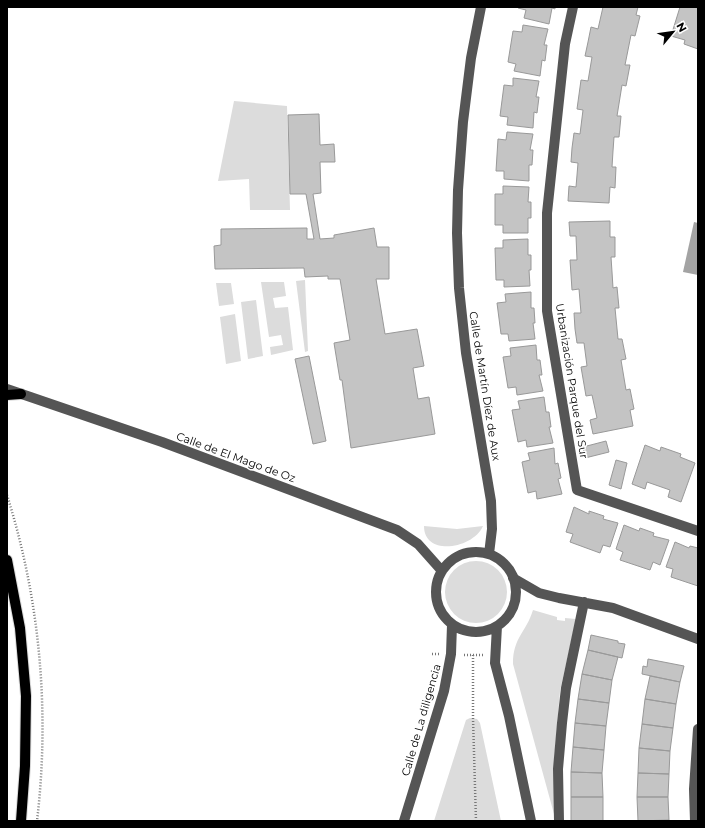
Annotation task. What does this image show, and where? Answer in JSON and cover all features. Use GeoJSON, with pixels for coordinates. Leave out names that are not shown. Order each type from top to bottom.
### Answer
{"type":"FeatureCollection","features":[{"type":"Feature","properties":{"kind":"main road"},"geometry":{"type":"LineString","coordinates":[[7,395],[21,394]]}},
{"type":"Feature","properties":{"kind":"main road"},"geometry":{"type":"LineString","coordinates":[[7,560],[20,628],[26,696],[25,766],[22,821]]}},
{"type":"Feature","properties":{"kind":"street","name":"Calle de Martín Díez de Aux"},"geometry":{"type":"LineString","coordinates":[[481,7],[471,58],[463,122],[458,190],[457,233],[459,288],[466,353],[491,507],[492,529],[489,554]]}},
{"type":"Feature","properties":{"kind":"street","name":"Urbanización Parque del Sur"},"geometry":{"type":"LineString","coordinates":[[573,7],[564,44],[547,213],[547,310],[577,490],[698,531]]}},
{"type":"Feature","properties":{"kind":"street","name":"Calle de El Mago de Oz"},"geometry":{"type":"LineString","coordinates":[[7,389],[162,442],[397,530],[418,544],[442,571]]}},
{"type":"Feature","properties":{"kind":"street"},"geometry":{"type":"LineString","coordinates":[[477,552],[489,554],[501,561],[513,578],[516,591],[513,606],[505,620],[489,630],[477,632],[468,631],[452,625],[438,608],[436,598],[436,588],[442,571],[455,557],[466,553],[477,552]]}},
{"type":"Feature","properties":{"kind":"street"},"geometry":{"type":"LineString","coordinates":[[513,578],[539,593],[613,608],[698,639]]}},
{"type":"Feature","properties":{"kind":"street"},"geometry":{"type":"LineString","coordinates":[[559,821],[558,769],[562,723],[568,682],[584,602]]}},
{"type":"Feature","properties":{"kind":"street","name":"Calle de La diligencia"},"geometry":{"type":"LineString","coordinates":[[404,821],[441,701],[451,654],[452,625]]}},
{"type":"Feature","properties":{"kind":"street"},"geometry":{"type":"LineString","coordinates":[[497,626],[494,663],[509,716],[531,821]]}},
{"type":"Feature","properties":{"kind":"street"},"geometry":{"type":"LineString","coordinates":[[695,821],[694,790],[698,729]]}},
{"type":"Feature","properties":{"kind":"path"},"geometry":{"type":"LineString","coordinates":[[432,654],[495,656]]}},
{"type":"Feature","properties":{"kind":"path"},"geometry":{"type":"LineString","coordinates":[[473,655],[476,821]]}},
{"type":"Feature","properties":{"kind":"shaded area"},"geometry":{"type":"Polygon","coordinates":[[[234,101],[287,106],[290,210],[250,210],[249,179],[218,181],[234,101]]]}},
{"type":"Feature","properties":{"kind":"shaded area"},"geometry":{"type":"Polygon","coordinates":[[[694,222],[698,223],[698,275],[683,272],[694,222]]]}},
{"type":"Feature","properties":{"kind":"shaded area"},"geometry":{"type":"Polygon","coordinates":[[[305,280],[308,351],[305,352],[296,281],[305,280]]]}},
{"type":"Feature","properties":{"kind":"shaded area"},"geometry":{"type":"Polygon","coordinates":[[[261,282],[284,282],[286,296],[273,298],[275,308],[288,307],[293,350],[271,355],[270,347],[283,345],[281,335],[269,337],[261,282]]]}},
{"type":"Feature","properties":{"kind":"shaded area"},"geometry":{"type":"Polygon","coordinates":[[[216,283],[231,283],[234,304],[219,306],[216,283]]]}},
{"type":"Feature","properties":{"kind":"shaded area"},"geometry":{"type":"Polygon","coordinates":[[[256,300],[263,356],[248,359],[241,302],[256,300]]]}},
{"type":"Feature","properties":{"kind":"shaded area"},"geometry":{"type":"Polygon","coordinates":[[[235,314],[241,361],[226,364],[220,317],[235,314]]]}},
{"type":"Feature","properties":{"kind":"shaded area"},"geometry":{"type":"Polygon","coordinates":[[[424,526],[457,529],[483,526],[478,534],[470,540],[450,546],[440,546],[432,542],[426,536],[424,526]]]}},
{"type":"Feature","properties":{"kind":"shaded area"},"geometry":{"type":"Polygon","coordinates":[[[476,561],[493,566],[498,570],[502,575],[507,592],[502,609],[498,614],[493,618],[476,623],[459,618],[454,614],[450,609],[445,592],[450,575],[454,570],[459,566],[476,561]]]}},
{"type":"Feature","properties":{"kind":"shaded area"},"geometry":{"type":"Polygon","coordinates":[[[533,610],[557,617],[557,620],[565,621],[565,618],[576,619],[560,691],[554,761],[554,814],[513,664],[517,641],[533,610]]]}},
{"type":"Feature","properties":{"kind":"shaded area"},"geometry":{"type":"Polygon","coordinates":[[[470,718],[477,719],[480,723],[501,821],[434,821],[466,720],[470,718]]]}},
{"type":"Feature","properties":{"kind":"building"},"geometry":{"type":"Polygon","coordinates":[[[518,7],[555,7],[555,9],[552,8],[549,24],[524,18],[526,10],[518,7]]]}},
{"type":"Feature","properties":{"kind":"building"},"geometry":{"type":"Polygon","coordinates":[[[603,7],[638,7],[636,15],[640,16],[635,36],[631,35],[625,65],[630,65],[626,86],[622,85],[617,116],[621,116],[619,137],[614,137],[612,167],[616,167],[615,188],[610,187],[609,203],[568,201],[569,186],[576,187],[578,163],[571,162],[574,133],[580,134],[583,110],[577,109],[581,80],[588,81],[592,57],[585,56],[591,27],[598,29],[603,7]]]}},
{"type":"Feature","properties":{"kind":"building"},"geometry":{"type":"Polygon","coordinates":[[[680,7],[698,8],[698,49],[684,44],[685,40],[671,36],[680,7]]]}},
{"type":"Feature","properties":{"kind":"building"},"geometry":{"type":"Polygon","coordinates":[[[523,25],[548,29],[544,45],[547,45],[545,61],[542,60],[540,76],[514,71],[516,64],[508,62],[513,31],[522,32],[523,25]]]}},
{"type":"Feature","properties":{"kind":"building"},"geometry":{"type":"Polygon","coordinates":[[[513,78],[539,81],[536,97],[539,97],[537,113],[534,112],[533,128],[507,125],[508,117],[500,116],[504,85],[513,86],[513,78]]]}},
{"type":"Feature","properties":{"kind":"building"},"geometry":{"type":"Polygon","coordinates":[[[319,114],[320,145],[334,144],[335,162],[320,162],[321,193],[313,194],[320,239],[334,238],[334,235],[374,228],[377,247],[389,247],[389,279],[376,279],[385,334],[417,329],[424,366],[413,368],[418,399],[429,397],[435,434],[351,448],[342,380],[340,380],[334,343],[350,340],[340,279],[328,279],[328,276],[305,277],[304,268],[215,269],[214,246],[221,245],[221,229],[307,228],[307,239],[314,239],[306,194],[290,194],[288,115],[319,114]]]}},
{"type":"Feature","properties":{"kind":"building"},"geometry":{"type":"Polygon","coordinates":[[[507,132],[533,134],[530,150],[533,150],[532,165],[529,165],[529,181],[504,179],[504,171],[496,171],[498,139],[506,140],[507,132]]]}},
{"type":"Feature","properties":{"kind":"building"},"geometry":{"type":"Polygon","coordinates":[[[503,186],[529,187],[528,202],[531,202],[531,218],[528,218],[528,233],[503,233],[503,225],[495,225],[495,194],[503,194],[503,186]]]}},
{"type":"Feature","properties":{"kind":"building"},"geometry":{"type":"Polygon","coordinates":[[[610,221],[610,237],[615,237],[615,257],[611,257],[613,288],[617,287],[619,308],[615,308],[618,339],[622,339],[626,359],[621,360],[626,390],[630,389],[634,409],[630,410],[633,426],[593,434],[590,420],[597,418],[592,395],[586,396],[581,367],[587,366],[584,343],[577,343],[575,329],[574,313],[581,313],[579,289],[572,290],[570,260],[577,260],[576,236],[570,236],[569,222],[610,221]]]}},
{"type":"Feature","properties":{"kind":"building"},"geometry":{"type":"Polygon","coordinates":[[[528,239],[528,255],[531,255],[531,270],[529,270],[530,286],[504,287],[504,280],[496,280],[495,248],[503,248],[503,240],[528,239]]]}},
{"type":"Feature","properties":{"kind":"building"},"geometry":{"type":"Polygon","coordinates":[[[531,292],[531,308],[534,308],[535,323],[533,323],[535,339],[509,341],[508,334],[501,334],[497,303],[506,302],[505,294],[531,292]]]}},
{"type":"Feature","properties":{"kind":"building"},"geometry":{"type":"Polygon","coordinates":[[[536,345],[537,360],[540,360],[542,375],[539,375],[543,391],[517,395],[516,387],[508,388],[503,357],[511,356],[510,348],[536,345]]]}},
{"type":"Feature","properties":{"kind":"building"},"geometry":{"type":"Polygon","coordinates":[[[309,356],[326,441],[313,444],[295,359],[309,356]]]}},
{"type":"Feature","properties":{"kind":"building"},"geometry":{"type":"Polygon","coordinates":[[[544,397],[546,412],[549,412],[551,427],[549,427],[553,443],[527,447],[526,440],[518,442],[512,410],[520,409],[518,401],[544,397]]]}},
{"type":"Feature","properties":{"kind":"building"},"geometry":{"type":"Polygon","coordinates":[[[606,441],[609,452],[585,458],[583,447],[606,441]]]}},
{"type":"Feature","properties":{"kind":"building"},"geometry":{"type":"Polygon","coordinates":[[[645,445],[660,451],[661,447],[681,454],[680,457],[695,463],[681,502],[668,497],[670,490],[647,482],[645,489],[632,484],[645,445]]]}},
{"type":"Feature","properties":{"kind":"building"},"geometry":{"type":"Polygon","coordinates":[[[554,448],[555,464],[558,463],[561,478],[558,479],[562,494],[537,499],[536,491],[528,493],[522,462],[530,460],[528,453],[554,448]]]}},
{"type":"Feature","properties":{"kind":"building"},"geometry":{"type":"Polygon","coordinates":[[[616,460],[627,463],[621,489],[609,485],[616,460]]]}},
{"type":"Feature","properties":{"kind":"building"},"geometry":{"type":"Polygon","coordinates":[[[574,507],[589,514],[589,511],[604,516],[603,519],[618,523],[610,547],[603,545],[600,553],[570,542],[573,534],[566,532],[574,507]]]}},
{"type":"Feature","properties":{"kind":"building"},"geometry":{"type":"Polygon","coordinates":[[[624,525],[639,531],[640,528],[654,533],[653,536],[669,540],[660,565],[653,562],[650,570],[620,560],[623,552],[616,549],[624,525]]]}},
{"type":"Feature","properties":{"kind":"building"},"geometry":{"type":"Polygon","coordinates":[[[675,542],[689,548],[690,546],[698,548],[698,586],[671,577],[673,569],[666,567],[675,542]]]}},
{"type":"Feature","properties":{"kind":"building"},"geometry":{"type":"Polygon","coordinates":[[[591,635],[625,644],[622,658],[588,650],[591,635]]]}},
{"type":"Feature","properties":{"kind":"building"},"geometry":{"type":"Polygon","coordinates":[[[588,650],[618,657],[612,680],[582,674],[588,650]]]}},
{"type":"Feature","properties":{"kind":"building"},"geometry":{"type":"Polygon","coordinates":[[[648,659],[684,666],[680,682],[642,674],[643,666],[647,667],[648,659]]]}},
{"type":"Feature","properties":{"kind":"building"},"geometry":{"type":"Polygon","coordinates":[[[582,674],[612,680],[609,703],[578,699],[582,674]]]}},
{"type":"Feature","properties":{"kind":"building"},"geometry":{"type":"Polygon","coordinates":[[[650,676],[680,682],[676,704],[645,699],[650,676]]]}},
{"type":"Feature","properties":{"kind":"building"},"geometry":{"type":"Polygon","coordinates":[[[578,699],[609,703],[606,726],[575,723],[578,699]]]}},
{"type":"Feature","properties":{"kind":"building"},"geometry":{"type":"Polygon","coordinates":[[[645,699],[676,704],[673,728],[642,724],[645,699]]]}},
{"type":"Feature","properties":{"kind":"building"},"geometry":{"type":"Polygon","coordinates":[[[575,723],[606,726],[604,750],[573,747],[575,723]]]}},
{"type":"Feature","properties":{"kind":"building"},"geometry":{"type":"Polygon","coordinates":[[[642,724],[673,728],[670,751],[639,748],[642,724]]]}},
{"type":"Feature","properties":{"kind":"building"},"geometry":{"type":"Polygon","coordinates":[[[573,747],[604,750],[602,773],[571,772],[573,747]]]}},
{"type":"Feature","properties":{"kind":"building"},"geometry":{"type":"Polygon","coordinates":[[[639,748],[670,751],[669,774],[638,773],[639,748]]]}},
{"type":"Feature","properties":{"kind":"building"},"geometry":{"type":"Polygon","coordinates":[[[571,772],[602,773],[603,797],[571,797],[571,772]]]}},
{"type":"Feature","properties":{"kind":"building"},"geometry":{"type":"Polygon","coordinates":[[[638,773],[669,774],[668,797],[637,797],[638,773]]]}},
{"type":"Feature","properties":{"kind":"building"},"geometry":{"type":"Polygon","coordinates":[[[571,797],[603,797],[603,821],[571,821],[571,797]]]}},
{"type":"Feature","properties":{"kind":"building"},"geometry":{"type":"Polygon","coordinates":[[[637,797],[668,797],[669,820],[638,821],[637,797]]]}}]}
